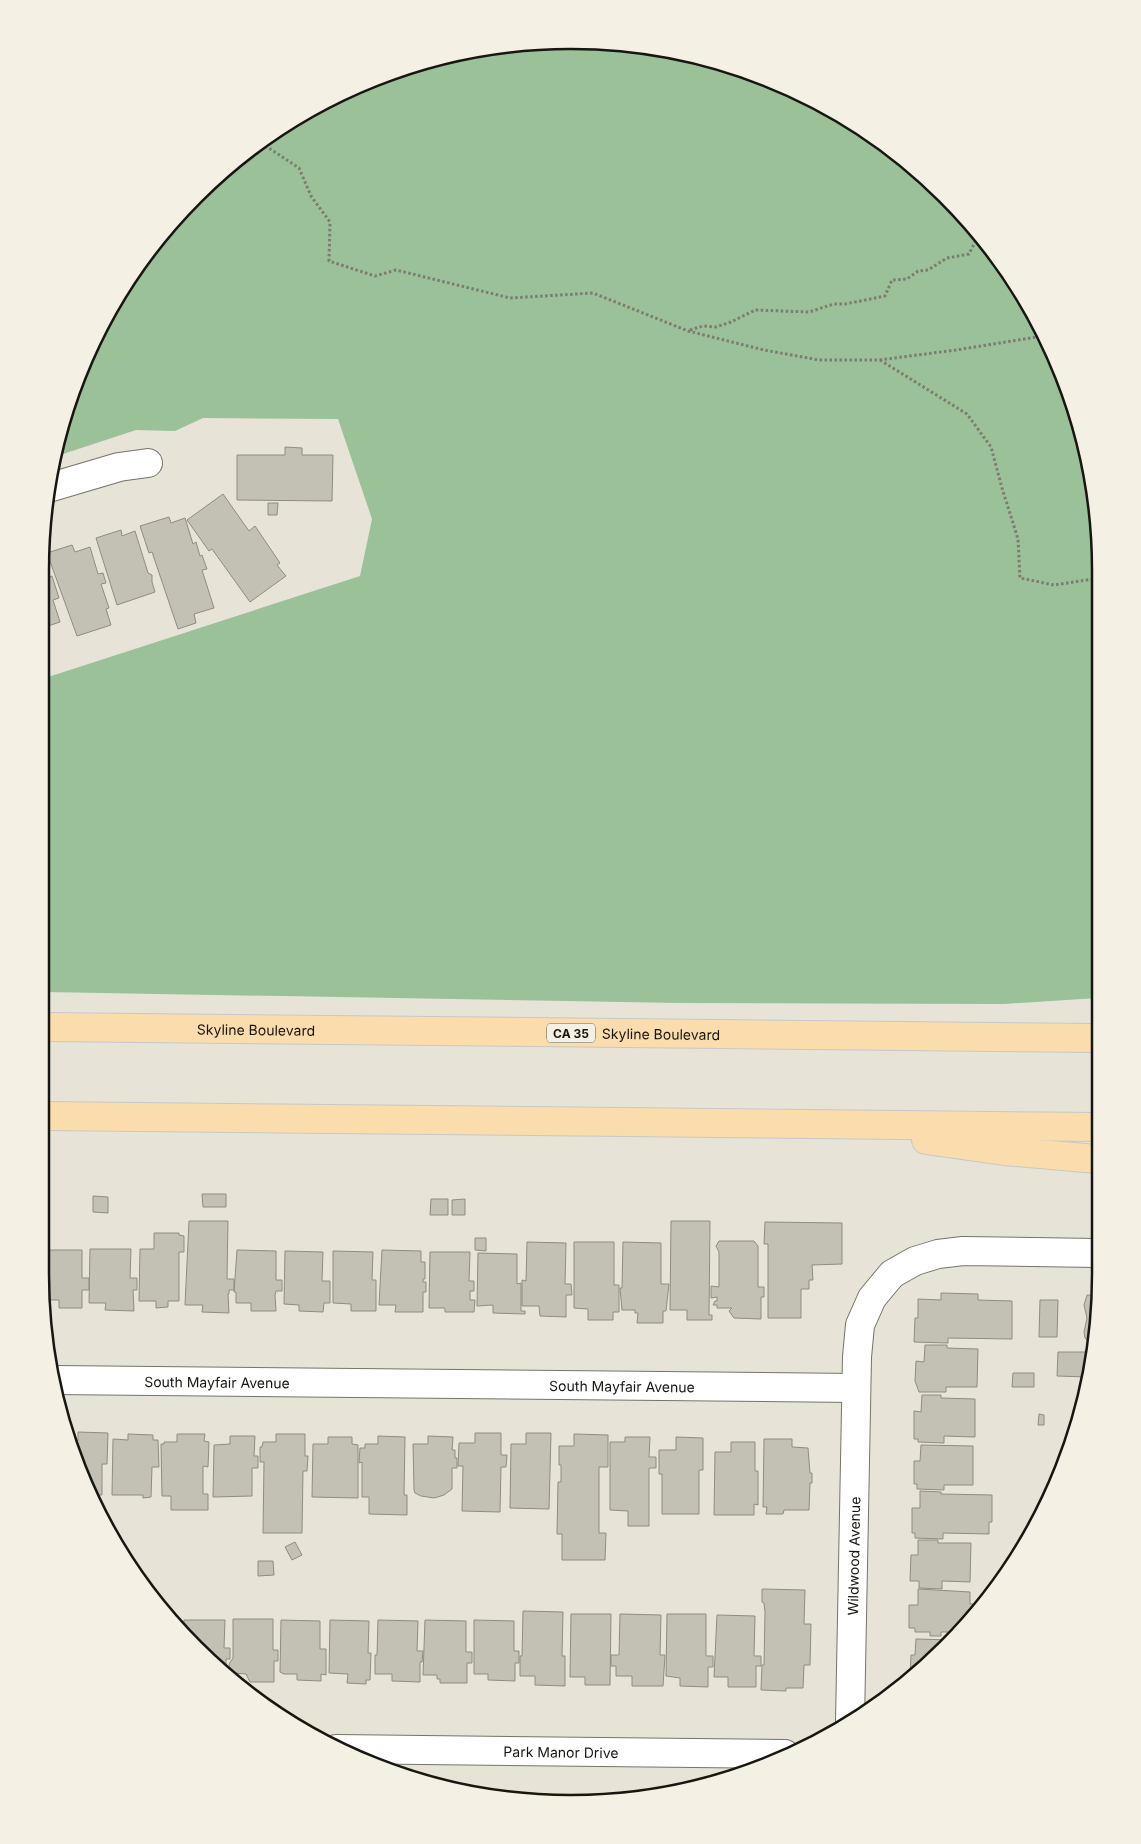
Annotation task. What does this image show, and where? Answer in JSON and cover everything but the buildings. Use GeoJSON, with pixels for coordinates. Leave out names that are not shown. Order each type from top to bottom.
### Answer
{"type":"FeatureCollection","features":[{"type":"Feature","properties":{"kind":"main road","name":"Skyline Boulevard"},"geometry":{"type":"LineString","coordinates":[[49,1027],[1092,1038]]}},
{"type":"Feature","properties":{"kind":"main road"},"geometry":{"type":"LineString","coordinates":[[49,1116],[1092,1127]]}},
{"type":"Feature","properties":{"kind":"main road"},"geometry":{"type":"LineString","coordinates":[[808,1125],[1004,1151],[1092,1160]]}},
{"type":"Feature","properties":{"kind":"street"},"geometry":{"type":"LineString","coordinates":[[56,486],[119,467],[148,463]]}},
{"type":"Feature","properties":{"kind":"street"},"geometry":{"type":"LineString","coordinates":[[856,1388],[860,1325],[872,1298],[892,1274],[915,1261],[938,1254],[964,1251],[1092,1253]]}},
{"type":"Feature","properties":{"kind":"street","name":"South Mayfair Avenue"},"geometry":{"type":"LineString","coordinates":[[60,1380],[856,1388]]}},
{"type":"Feature","properties":{"kind":"street","name":"Wildwood Avenue"},"geometry":{"type":"LineString","coordinates":[[850,1713],[856,1388]]}},
{"type":"Feature","properties":{"kind":"street","name":"Park Manor Drive"},"geometry":{"type":"LineString","coordinates":[[357,1749],[774,1754]]}},
{"type":"Feature","properties":{"kind":"path"},"geometry":{"type":"LineString","coordinates":[[268,147],[299,168],[311,196],[330,222],[329,261],[375,276],[396,270],[510,298],[593,292],[688,331],[764,350],[818,360],[879,360],[1036,337]]}},
{"type":"Feature","properties":{"kind":"path"},"geometry":{"type":"LineString","coordinates":[[688,331],[703,326],[716,327],[755,310],[809,312],[834,304],[845,304],[885,296],[892,280],[907,279],[918,271],[928,270],[947,258],[969,254],[975,242]]}},
{"type":"Feature","properties":{"kind":"path"},"geometry":{"type":"LineString","coordinates":[[879,360],[967,414],[991,447],[1018,538],[1020,578],[1054,584],[1092,579]]}},
{"type":"Feature","properties":{"kind":"green space"},"geometry":{"type":"Polygon","coordinates":[[[570,49],[605,50],[639,53],[672,59],[738,76],[770,88],[831,119],[860,137],[915,178],[963,226],[1004,281],[1022,310],[1053,371],[1065,403],[1082,469],[1088,502],[1091,536],[1092,998],[1004,1004],[680,1003],[49,992],[49,677],[360,576],[372,519],[338,419],[203,418],[175,431],[136,430],[62,454],[76,403],[88,371],[119,310],[137,281],[178,226],[226,178],[281,137],[310,119],[371,88],[435,67],[502,53],[570,49]]]}}]}
